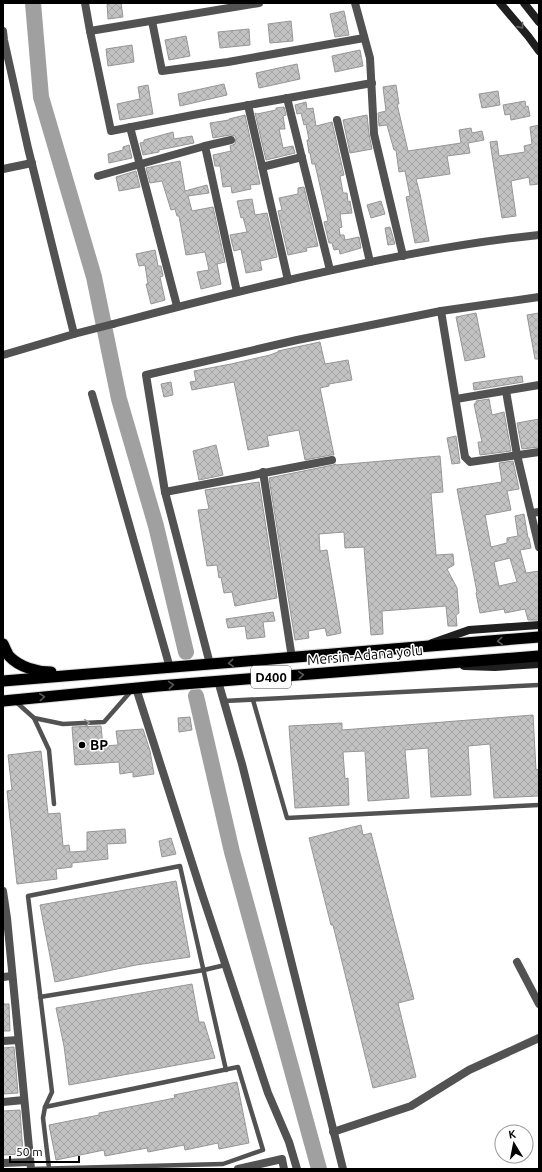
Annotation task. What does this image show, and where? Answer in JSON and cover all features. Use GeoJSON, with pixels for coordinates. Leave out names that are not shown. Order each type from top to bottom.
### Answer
{"type":"FeatureCollection","features":[{"type":"Feature","properties":{"kind":"highway","name":"Mersin-Adana yolu"},"geometry":{"type":"LineString","coordinates":[[3,681],[539,637]]}},
{"type":"Feature","properties":{"kind":"highway"},"geometry":{"type":"LineString","coordinates":[[3,644],[10,656],[23,666],[42,672],[75,673],[158,669]]}},
{"type":"Feature","properties":{"kind":"highway","name":"Mersin-Adana yolu"},"geometry":{"type":"LineString","coordinates":[[8,700],[539,656]]}},
{"type":"Feature","properties":{"kind":"main road"},"geometry":{"type":"LineString","coordinates":[[500,3],[539,51]]}},
{"type":"Feature","properties":{"kind":"main road"},"geometry":{"type":"LineString","coordinates":[[524,3],[539,22]]}},
{"type":"Feature","properties":{"kind":"main road"},"geometry":{"type":"LineString","coordinates":[[418,647],[469,630],[539,625]]}},
{"type":"Feature","properties":{"kind":"main road"},"geometry":{"type":"LineString","coordinates":[[419,666],[495,667],[539,664]]}},
{"type":"Feature","properties":{"kind":"street"},"geometry":{"type":"LineString","coordinates":[[85,3],[111,131],[372,83]]}},
{"type":"Feature","properties":{"kind":"street"},"geometry":{"type":"LineString","coordinates":[[90,31],[259,3]]}},
{"type":"Feature","properties":{"kind":"street"},"geometry":{"type":"LineString","coordinates":[[355,3],[370,58],[374,134],[403,256]]}},
{"type":"Feature","properties":{"kind":"street"},"geometry":{"type":"LineString","coordinates":[[152,21],[162,71],[228,62],[364,38]]}},
{"type":"Feature","properties":{"kind":"street"},"geometry":{"type":"LineString","coordinates":[[3,31],[3,40],[74,334]]}},
{"type":"Feature","properties":{"kind":"street"},"geometry":{"type":"LineString","coordinates":[[287,98],[330,270]]}},
{"type":"Feature","properties":{"kind":"street"},"geometry":{"type":"LineString","coordinates":[[248,105],[288,280]]}},
{"type":"Feature","properties":{"kind":"street"},"geometry":{"type":"LineString","coordinates":[[337,120],[370,262]]}},
{"type":"Feature","properties":{"kind":"street"},"geometry":{"type":"LineString","coordinates":[[130,127],[177,306]]}},
{"type":"Feature","properties":{"kind":"street"},"geometry":{"type":"LineString","coordinates":[[98,176],[231,140]]}},
{"type":"Feature","properties":{"kind":"street"},"geometry":{"type":"LineString","coordinates":[[205,146],[237,292]]}},
{"type":"Feature","properties":{"kind":"street"},"geometry":{"type":"LineString","coordinates":[[262,167],[302,157]]}},
{"type":"Feature","properties":{"kind":"street"},"geometry":{"type":"LineString","coordinates":[[3,169],[32,163]]}},
{"type":"Feature","properties":{"kind":"street"},"geometry":{"type":"LineString","coordinates":[[3,355],[177,306],[330,270],[505,238],[539,235]]}},
{"type":"Feature","properties":{"kind":"street"},"geometry":{"type":"LineString","coordinates":[[210,664],[165,492],[146,375],[297,340],[441,311],[539,297]]}},
{"type":"Feature","properties":{"kind":"street"},"geometry":{"type":"LineString","coordinates":[[441,311],[465,457],[470,462],[539,452]]}},
{"type":"Feature","properties":{"kind":"street"},"geometry":{"type":"LineString","coordinates":[[456,399],[539,385]]}},
{"type":"Feature","properties":{"kind":"street"},"geometry":{"type":"LineString","coordinates":[[506,391],[517,456],[535,513],[539,547]]}},
{"type":"Feature","properties":{"kind":"street"},"geometry":{"type":"LineString","coordinates":[[92,394],[170,668]]}},
{"type":"Feature","properties":{"kind":"street"},"geometry":{"type":"LineString","coordinates":[[165,492],[332,460]]}},
{"type":"Feature","properties":{"kind":"street"},"geometry":{"type":"LineString","coordinates":[[263,473],[292,658]]}},
{"type":"Feature","properties":{"kind":"street"},"geometry":{"type":"LineString","coordinates":[[218,682],[242,764],[343,1169]]}},
{"type":"Feature","properties":{"kind":"street"},"geometry":{"type":"LineString","coordinates":[[134,689],[268,1093],[289,1142],[297,1169]]}},
{"type":"Feature","properties":{"kind":"street"},"geometry":{"type":"LineString","coordinates":[[3,891],[4,913],[12,976],[31,1167],[3,1163]]}},
{"type":"Feature","properties":{"kind":"street"},"geometry":{"type":"LineString","coordinates":[[517,962],[539,1004]]}},
{"type":"Feature","properties":{"kind":"street"},"geometry":{"type":"LineString","coordinates":[[3,977],[12,976]]}},
{"type":"Feature","properties":{"kind":"street"},"geometry":{"type":"LineString","coordinates":[[333,1132],[410,1106],[469,1070],[539,1038]]}},
{"type":"Feature","properties":{"kind":"street"},"geometry":{"type":"LineString","coordinates":[[3,1041],[18,1040]]}},
{"type":"Feature","properties":{"kind":"street"},"geometry":{"type":"LineString","coordinates":[[3,1102],[24,1100]]}},
{"type":"Feature","properties":{"kind":"street"},"geometry":{"type":"LineString","coordinates":[[238,1169],[282,1159],[284,1169]]}},
{"type":"Feature","properties":{"kind":"lane"},"geometry":{"type":"LineString","coordinates":[[224,701],[539,685]]}},
{"type":"Feature","properties":{"kind":"lane"},"geometry":{"type":"LineString","coordinates":[[8,700],[34,718],[62,724],[104,722],[134,689]]}},
{"type":"Feature","properties":{"kind":"lane"},"geometry":{"type":"LineString","coordinates":[[253,700],[287,818],[539,804]]}},
{"type":"Feature","properties":{"kind":"lane"},"geometry":{"type":"LineString","coordinates":[[34,718],[49,750],[54,804]]}},
{"type":"Feature","properties":{"kind":"lane"},"geometry":{"type":"LineString","coordinates":[[49,1168],[43,1118],[45,1107],[52,1092],[28,896],[180,866],[226,1070]]}},
{"type":"Feature","properties":{"kind":"lane"},"geometry":{"type":"LineString","coordinates":[[40,997],[204,970],[225,965]]}},
{"type":"Feature","properties":{"kind":"lane"},"geometry":{"type":"LineString","coordinates":[[31,1167],[49,1168],[223,1164],[263,1150],[238,1067],[45,1107]]}},
{"type":"Feature","properties":{"kind":"building"},"geometry":{"type":"Polygon","coordinates":[[[107,3],[121,3],[123,17],[108,19],[107,3]]]}},
{"type":"Feature","properties":{"kind":"building"},"geometry":{"type":"Polygon","coordinates":[[[344,11],[349,35],[335,37],[330,14],[344,11]]]}},
{"type":"Feature","properties":{"kind":"building"},"geometry":{"type":"Polygon","coordinates":[[[291,21],[293,41],[270,43],[268,24],[291,21]]]}},
{"type":"Feature","properties":{"kind":"building"},"geometry":{"type":"Polygon","coordinates":[[[249,29],[250,45],[220,48],[218,32],[249,29]]]}},
{"type":"Feature","properties":{"kind":"building"},"geometry":{"type":"Polygon","coordinates":[[[186,36],[190,56],[169,60],[165,40],[186,36]]]}},
{"type":"Feature","properties":{"kind":"building"},"geometry":{"type":"Polygon","coordinates":[[[132,45],[134,62],[108,66],[106,49],[132,45]]]}},
{"type":"Feature","properties":{"kind":"building"},"geometry":{"type":"Polygon","coordinates":[[[360,50],[363,66],[335,72],[332,56],[360,50]]]}},
{"type":"Feature","properties":{"kind":"building"},"geometry":{"type":"Polygon","coordinates":[[[297,64],[300,79],[259,88],[256,73],[297,64]]]}},
{"type":"Feature","properties":{"kind":"building"},"geometry":{"type":"Polygon","coordinates":[[[224,84],[227,95],[180,106],[178,94],[224,84]]]}},
{"type":"Feature","properties":{"kind":"building"},"geometry":{"type":"Polygon","coordinates":[[[148,85],[153,114],[120,120],[117,104],[140,99],[138,87],[148,85]]]}},
{"type":"Feature","properties":{"kind":"building"},"geometry":{"type":"Polygon","coordinates":[[[396,85],[399,104],[397,104],[408,151],[461,143],[459,130],[471,128],[472,133],[482,131],[484,140],[468,143],[470,153],[447,156],[450,174],[416,179],[429,241],[415,243],[406,197],[410,196],[405,171],[399,172],[396,150],[394,150],[387,125],[379,126],[378,113],[386,111],[383,87],[396,85]]]}},
{"type":"Feature","properties":{"kind":"building"},"geometry":{"type":"Polygon","coordinates":[[[498,91],[500,105],[482,108],[479,94],[498,91]]]}},
{"type":"Feature","properties":{"kind":"building"},"geometry":{"type":"Polygon","coordinates":[[[525,101],[526,107],[528,106],[530,116],[511,120],[510,114],[505,115],[503,105],[525,101]]]}},
{"type":"Feature","properties":{"kind":"building"},"geometry":{"type":"Polygon","coordinates":[[[306,102],[307,109],[313,108],[316,126],[332,122],[344,175],[340,176],[343,193],[347,193],[348,202],[350,201],[352,213],[340,214],[342,227],[339,228],[340,235],[344,235],[345,240],[359,237],[361,248],[340,254],[339,249],[334,250],[332,243],[329,243],[324,222],[328,221],[315,164],[312,164],[309,153],[307,140],[309,140],[306,124],[304,125],[301,113],[297,114],[295,105],[306,102]]]}},
{"type":"Feature","properties":{"kind":"building"},"geometry":{"type":"Polygon","coordinates":[[[284,107],[286,115],[283,116],[285,129],[279,129],[283,148],[293,146],[295,153],[266,160],[255,113],[257,114],[284,107]]]}},
{"type":"Feature","properties":{"kind":"building"},"geometry":{"type":"Polygon","coordinates":[[[245,115],[260,184],[250,185],[251,189],[232,193],[231,186],[223,187],[220,166],[215,166],[213,155],[231,151],[230,146],[235,144],[236,138],[235,136],[230,135],[213,138],[210,123],[229,120],[245,115]]]}},
{"type":"Feature","properties":{"kind":"building"},"geometry":{"type":"Polygon","coordinates":[[[367,115],[372,149],[350,153],[343,120],[367,115]]]}},
{"type":"Feature","properties":{"kind":"building"},"geometry":{"type":"Polygon","coordinates":[[[539,125],[539,184],[530,185],[529,177],[511,181],[516,216],[502,218],[490,142],[497,141],[499,156],[525,152],[524,146],[532,144],[530,127],[539,125]]]}},
{"type":"Feature","properties":{"kind":"building"},"geometry":{"type":"Polygon","coordinates":[[[173,132],[174,139],[192,136],[194,143],[159,150],[159,152],[143,155],[140,143],[144,142],[144,140],[173,132]]]}},
{"type":"Feature","properties":{"kind":"building"},"geometry":{"type":"Polygon","coordinates":[[[129,145],[132,158],[109,163],[108,154],[123,150],[123,147],[129,145]]]}},
{"type":"Feature","properties":{"kind":"building"},"geometry":{"type":"Polygon","coordinates":[[[180,161],[185,191],[207,185],[209,193],[188,196],[192,211],[213,207],[225,262],[217,264],[221,284],[201,289],[197,272],[209,270],[205,252],[186,255],[179,216],[177,216],[175,209],[171,210],[162,181],[150,183],[146,168],[180,161]]]}},
{"type":"Feature","properties":{"kind":"building"},"geometry":{"type":"Polygon","coordinates":[[[136,171],[140,187],[119,191],[116,177],[136,171]]]}},
{"type":"Feature","properties":{"kind":"building"},"geometry":{"type":"Polygon","coordinates":[[[304,187],[318,246],[306,248],[307,251],[288,255],[278,211],[282,210],[279,198],[298,194],[298,188],[304,187]]]}},
{"type":"Feature","properties":{"kind":"building"},"geometry":{"type":"Polygon","coordinates":[[[252,199],[255,215],[267,213],[277,257],[260,261],[262,270],[246,273],[241,249],[234,251],[230,235],[247,232],[243,217],[241,218],[237,201],[252,199]]]}},
{"type":"Feature","properties":{"kind":"building"},"geometry":{"type":"Polygon","coordinates":[[[381,201],[385,214],[371,218],[367,205],[381,201]]]}},
{"type":"Feature","properties":{"kind":"building"},"geometry":{"type":"Polygon","coordinates":[[[390,227],[395,244],[388,245],[385,228],[390,227]]]}},
{"type":"Feature","properties":{"kind":"building"},"geometry":{"type":"Polygon","coordinates":[[[155,250],[158,266],[161,266],[163,276],[160,277],[165,300],[151,304],[146,284],[148,284],[145,265],[139,266],[136,254],[155,250]]]}},
{"type":"Feature","properties":{"kind":"building"},"geometry":{"type":"Polygon","coordinates":[[[476,313],[485,357],[465,361],[456,317],[476,313]]]}},
{"type":"Feature","properties":{"kind":"building"},"geometry":{"type":"Polygon","coordinates":[[[539,313],[539,359],[535,359],[527,315],[539,313]]]}},
{"type":"Feature","properties":{"kind":"building"},"geometry":{"type":"Polygon","coordinates":[[[320,342],[325,364],[348,360],[352,380],[329,384],[329,386],[320,388],[334,455],[305,460],[299,430],[267,436],[269,446],[248,450],[234,382],[192,390],[190,382],[196,381],[194,371],[231,364],[270,355],[278,351],[320,342]]]}},
{"type":"Feature","properties":{"kind":"building"},"geometry":{"type":"Polygon","coordinates":[[[522,376],[523,382],[474,390],[473,383],[522,376]]]}},
{"type":"Feature","properties":{"kind":"building"},"geometry":{"type":"Polygon","coordinates":[[[171,382],[173,395],[164,397],[161,384],[171,382]]]}},
{"type":"Feature","properties":{"kind":"building"},"geometry":{"type":"Polygon","coordinates":[[[489,399],[492,415],[504,412],[511,451],[480,455],[478,442],[482,442],[474,404],[476,401],[489,399]]]}},
{"type":"Feature","properties":{"kind":"building"},"geometry":{"type":"Polygon","coordinates":[[[539,419],[539,447],[522,449],[517,423],[539,419]]]}},
{"type":"Feature","properties":{"kind":"building"},"geometry":{"type":"Polygon","coordinates":[[[456,436],[460,463],[452,464],[447,438],[456,436]]]}},
{"type":"Feature","properties":{"kind":"building"},"geometry":{"type":"Polygon","coordinates":[[[216,445],[223,475],[199,480],[193,451],[216,445]]]}},
{"type":"Feature","properties":{"kind":"building"},"geometry":{"type":"Polygon","coordinates":[[[440,456],[443,492],[431,493],[436,555],[453,554],[454,565],[447,569],[457,588],[459,613],[456,615],[457,626],[448,626],[446,606],[382,611],[383,634],[371,635],[364,547],[345,548],[344,532],[319,534],[320,551],[327,550],[341,633],[327,636],[325,628],[308,631],[309,638],[295,640],[269,478],[336,464],[440,456]]]}},
{"type":"Feature","properties":{"kind":"building"},"geometry":{"type":"Polygon","coordinates":[[[513,461],[519,489],[507,491],[511,510],[485,515],[491,547],[507,543],[507,538],[518,536],[515,516],[524,514],[531,548],[520,550],[526,573],[539,571],[539,620],[528,620],[525,609],[505,613],[504,609],[480,613],[457,489],[502,482],[499,463],[513,461]],[[510,558],[494,562],[499,586],[517,582],[510,558]]]}},
{"type":"Feature","properties":{"kind":"building"},"geometry":{"type":"Polygon","coordinates":[[[259,482],[277,598],[235,606],[232,592],[224,593],[221,577],[219,578],[217,565],[207,566],[198,510],[209,509],[205,490],[259,482]]]}},
{"type":"Feature","properties":{"kind":"building"},"geometry":{"type":"Polygon","coordinates":[[[273,612],[275,621],[263,622],[265,637],[247,639],[245,626],[228,628],[226,619],[273,612]]]}},
{"type":"Feature","properties":{"kind":"building"},"geometry":{"type":"Polygon","coordinates":[[[533,715],[536,770],[539,769],[539,796],[494,798],[490,744],[468,746],[471,795],[431,797],[428,748],[405,750],[409,798],[368,801],[365,751],[343,752],[345,779],[348,778],[349,805],[295,808],[289,726],[342,723],[342,730],[533,715]]]}},
{"type":"Feature","properties":{"kind":"building"},"geometry":{"type":"Polygon","coordinates":[[[190,717],[192,730],[179,732],[178,718],[190,717]]]}},
{"type":"Feature","properties":{"kind":"building"},"geometry":{"type":"Polygon","coordinates":[[[101,726],[103,746],[118,745],[116,731],[143,729],[150,751],[154,774],[133,777],[133,772],[120,774],[119,762],[75,765],[72,727],[101,726]]]}},
{"type":"Feature","properties":{"kind":"building"},"geometry":{"type":"Polygon","coordinates":[[[41,751],[48,814],[60,813],[63,846],[69,845],[70,852],[87,851],[87,832],[125,829],[126,843],[107,844],[108,859],[72,863],[72,867],[56,869],[57,879],[17,884],[7,791],[12,790],[8,755],[41,751]]]}},
{"type":"Feature","properties":{"kind":"building"},"geometry":{"type":"Polygon","coordinates":[[[361,825],[363,835],[371,833],[414,999],[398,1003],[416,1077],[373,1088],[333,925],[331,925],[309,838],[361,825]]]}},
{"type":"Feature","properties":{"kind":"building"},"geometry":{"type":"Polygon","coordinates":[[[171,838],[176,854],[162,857],[159,841],[171,838]]]}},
{"type":"Feature","properties":{"kind":"building"},"geometry":{"type":"Polygon","coordinates":[[[176,881],[190,957],[136,965],[55,982],[40,905],[176,881]]]}},
{"type":"Feature","properties":{"kind":"building"},"geometry":{"type":"Polygon","coordinates":[[[192,984],[199,1022],[204,1022],[215,1058],[69,1085],[64,1046],[56,1008],[192,984]]]}},
{"type":"Feature","properties":{"kind":"building"},"geometry":{"type":"Polygon","coordinates":[[[3,1004],[9,1004],[10,1031],[3,1031],[3,1004]]]}},
{"type":"Feature","properties":{"kind":"building"},"geometry":{"type":"Polygon","coordinates":[[[14,1047],[18,1093],[3,1094],[3,1048],[14,1047]]]}},
{"type":"Feature","properties":{"kind":"building"},"geometry":{"type":"Polygon","coordinates":[[[237,1082],[249,1143],[219,1149],[218,1143],[185,1150],[184,1145],[148,1152],[147,1148],[105,1156],[104,1150],[56,1160],[49,1125],[99,1115],[99,1113],[175,1098],[174,1095],[237,1082]]]}},
{"type":"Feature","properties":{"kind":"building"},"geometry":{"type":"Polygon","coordinates":[[[20,1110],[23,1154],[3,1155],[3,1111],[20,1110]]]}},
{"type":"Feature","properties":{"kind":"waterway"},"geometry":{"type":"LineString","coordinates":[[33,3],[41,97],[94,277],[119,399],[156,526],[186,652]]}},
{"type":"Feature","properties":{"kind":"waterway"},"geometry":{"type":"LineString","coordinates":[[196,696],[232,852],[319,1169]]}},
{"type":"Feature","properties":{"kind":"place","name":"BP"},"geometry":{"type":"Point","coordinates":[82,745]}}]}
